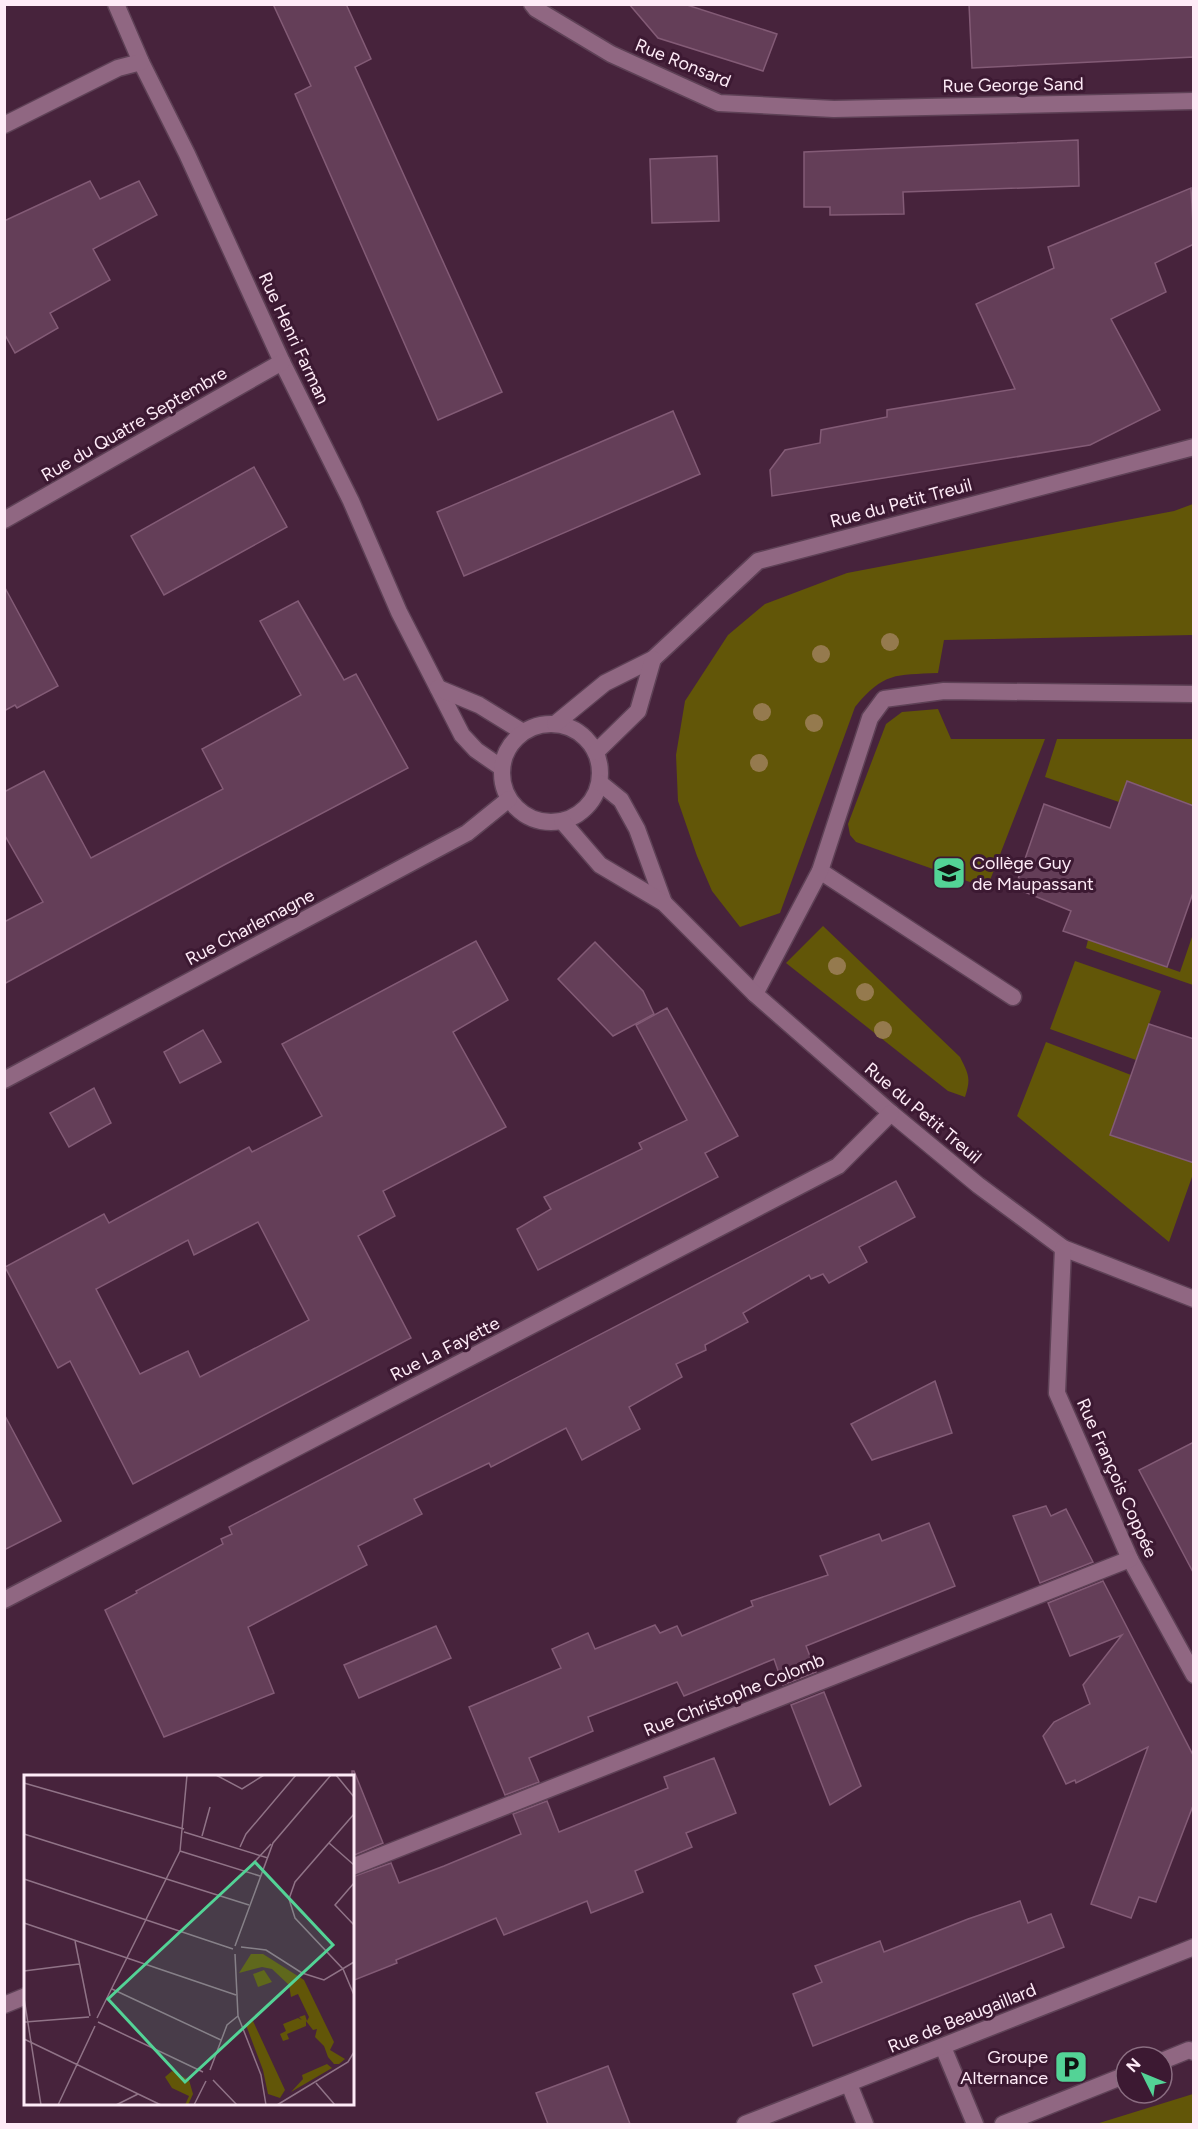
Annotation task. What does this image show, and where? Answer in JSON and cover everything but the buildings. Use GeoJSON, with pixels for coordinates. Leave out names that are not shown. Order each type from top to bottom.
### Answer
{"type":"FeatureCollection","features":[{"type":"Feature","properties":{"kind":"street","name":"Rue Henri Farman"},"geometry":{"type":"LineString","coordinates":[[116,4],[141,63],[187,154],[282,362],[351,501],[399,612],[462,735],[476,750],[502,768]]}},
{"type":"Feature","properties":{"kind":"street","name":"Rue Ronsard"},"geometry":{"type":"LineString","coordinates":[[532,4],[536,9],[611,54],[719,102],[834,109]]}},
{"type":"Feature","properties":{"kind":"street"},"geometry":{"type":"LineString","coordinates":[[4,124],[118,68],[141,63]]}},
{"type":"Feature","properties":{"kind":"street","name":"Rue George Sand"},"geometry":{"type":"LineString","coordinates":[[834,109],[1194,101]]}},
{"type":"Feature","properties":{"kind":"street","name":"Rue du Quatre Septembre"},"geometry":{"type":"LineString","coordinates":[[4,520],[282,362]]}},
{"type":"Feature","properties":{"kind":"street","name":"Rue du Petit Treuil"},"geometry":{"type":"LineString","coordinates":[[555,724],[605,683],[653,659],[758,561],[1194,447]]}},
{"type":"Feature","properties":{"kind":"street"},"geometry":{"type":"LineString","coordinates":[[596,752],[638,711],[653,659]]}},
{"type":"Feature","properties":{"kind":"street"},"geometry":{"type":"LineString","coordinates":[[438,688],[478,705],[523,732]]}},
{"type":"Feature","properties":{"kind":"street"},"geometry":{"type":"LineString","coordinates":[[755,994],[820,871],[870,718],[884,699],[944,691],[1194,694]]}},
{"type":"Feature","properties":{"kind":"street"},"geometry":{"type":"LineString","coordinates":[[555,724],[567,726],[589,741],[596,752],[600,767],[600,783],[595,795],[576,816],[562,821],[547,822],[532,819],[518,811],[509,799],[503,784],[502,768],[509,748],[523,732],[539,725],[555,724]]}},
{"type":"Feature","properties":{"kind":"street","name":"Rue du Petit Treuil"},"geometry":{"type":"LineString","coordinates":[[600,783],[621,800],[637,829],[664,903]]}},
{"type":"Feature","properties":{"kind":"street","name":"Rue Charlemagne"},"geometry":{"type":"LineString","coordinates":[[4,1080],[467,833],[509,799]]}},
{"type":"Feature","properties":{"kind":"street","name":"Rue du Petit Treuil"},"geometry":{"type":"LineString","coordinates":[[562,821],[600,865],[664,903],[755,994],[891,1113],[978,1185],[1063,1248],[1194,1299]]}},
{"type":"Feature","properties":{"kind":"street"},"geometry":{"type":"LineString","coordinates":[[820,871],[1013,997]]}},
{"type":"Feature","properties":{"kind":"street","name":"Rue La Fayette"},"geometry":{"type":"LineString","coordinates":[[4,1600],[838,1166],[891,1113]]}},
{"type":"Feature","properties":{"kind":"street","name":"Rue François Coppée"},"geometry":{"type":"LineString","coordinates":[[1063,1248],[1057,1393],[1130,1559],[1194,1675]]}},
{"type":"Feature","properties":{"kind":"street","name":"Rue Christophe Colomb"},"geometry":{"type":"LineString","coordinates":[[354,1866],[1130,1559]]}},
{"type":"Feature","properties":{"kind":"street","name":"Rue de Beaugaillard"},"geometry":{"type":"LineString","coordinates":[[745,2124],[1194,1947]]}},
{"type":"Feature","properties":{"kind":"street"},"geometry":{"type":"LineString","coordinates":[[4,2005],[24,1997]]}},
{"type":"Feature","properties":{"kind":"street"},"geometry":{"type":"LineString","coordinates":[[943,2047],[975,2124]]}},
{"type":"Feature","properties":{"kind":"street"},"geometry":{"type":"LineString","coordinates":[[1174,2056],[1189,2050],[1194,2052]]}},
{"type":"Feature","properties":{"kind":"street"},"geometry":{"type":"LineString","coordinates":[[1003,2124],[1114,2080]]}},
{"type":"Feature","properties":{"kind":"street"},"geometry":{"type":"LineString","coordinates":[[849,2084],[865,2124]]}},
{"type":"Feature","properties":{"kind":"shaded area"},"geometry":{"type":"Polygon","coordinates":[[[1193,504],[1193,635],[944,640],[938,673],[900,675],[883,681],[855,707],[780,913],[740,927],[712,891],[697,856],[678,801],[676,755],[685,701],[728,635],[765,604],[847,573],[1174,511],[1193,504]]]}},
{"type":"Feature","properties":{"kind":"shaded area"},"geometry":{"type":"Polygon","coordinates":[[[938,709],[951,739],[1045,739],[987,888],[856,842],[850,835],[848,824],[886,724],[902,712],[938,709]]]}},
{"type":"Feature","properties":{"kind":"shaded area"},"geometry":{"type":"Polygon","coordinates":[[[1057,739],[1193,739],[1193,806],[1127,781],[1119,802],[1045,777],[1057,739]]]}},
{"type":"Feature","properties":{"kind":"shaded area"},"geometry":{"type":"Polygon","coordinates":[[[823,926],[960,1057],[968,1077],[965,1097],[948,1091],[786,963],[823,926]]]}},
{"type":"Feature","properties":{"kind":"shaded area"},"geometry":{"type":"Polygon","coordinates":[[[1193,934],[1193,985],[1086,948],[1088,940],[1180,972],[1193,934]]]}},
{"type":"Feature","properties":{"kind":"shaded area"},"geometry":{"type":"Polygon","coordinates":[[[1075,961],[1161,991],[1136,1060],[1050,1029],[1075,961]]]}},
{"type":"Feature","properties":{"kind":"shaded area"},"geometry":{"type":"Polygon","coordinates":[[[1046,1042],[1131,1075],[1110,1135],[1193,1163],[1193,1174],[1169,1242],[1017,1116],[1046,1042]]]}},
{"type":"Feature","properties":{"kind":"shaded area"},"geometry":{"type":"Polygon","coordinates":[[[1193,2094],[1193,2124],[1096,2124],[1157,2105],[1174,2105],[1174,2100],[1193,2094]]]}},
{"type":"Feature","properties":{"kind":"place","name":"Collège Guy de Maupassant"},"geometry":{"type":"Point","coordinates":[949,873]}},
{"type":"Feature","properties":{"kind":"place","name":"Groupe Alternance"},"geometry":{"type":"Point","coordinates":[1071,2067]}}]}
